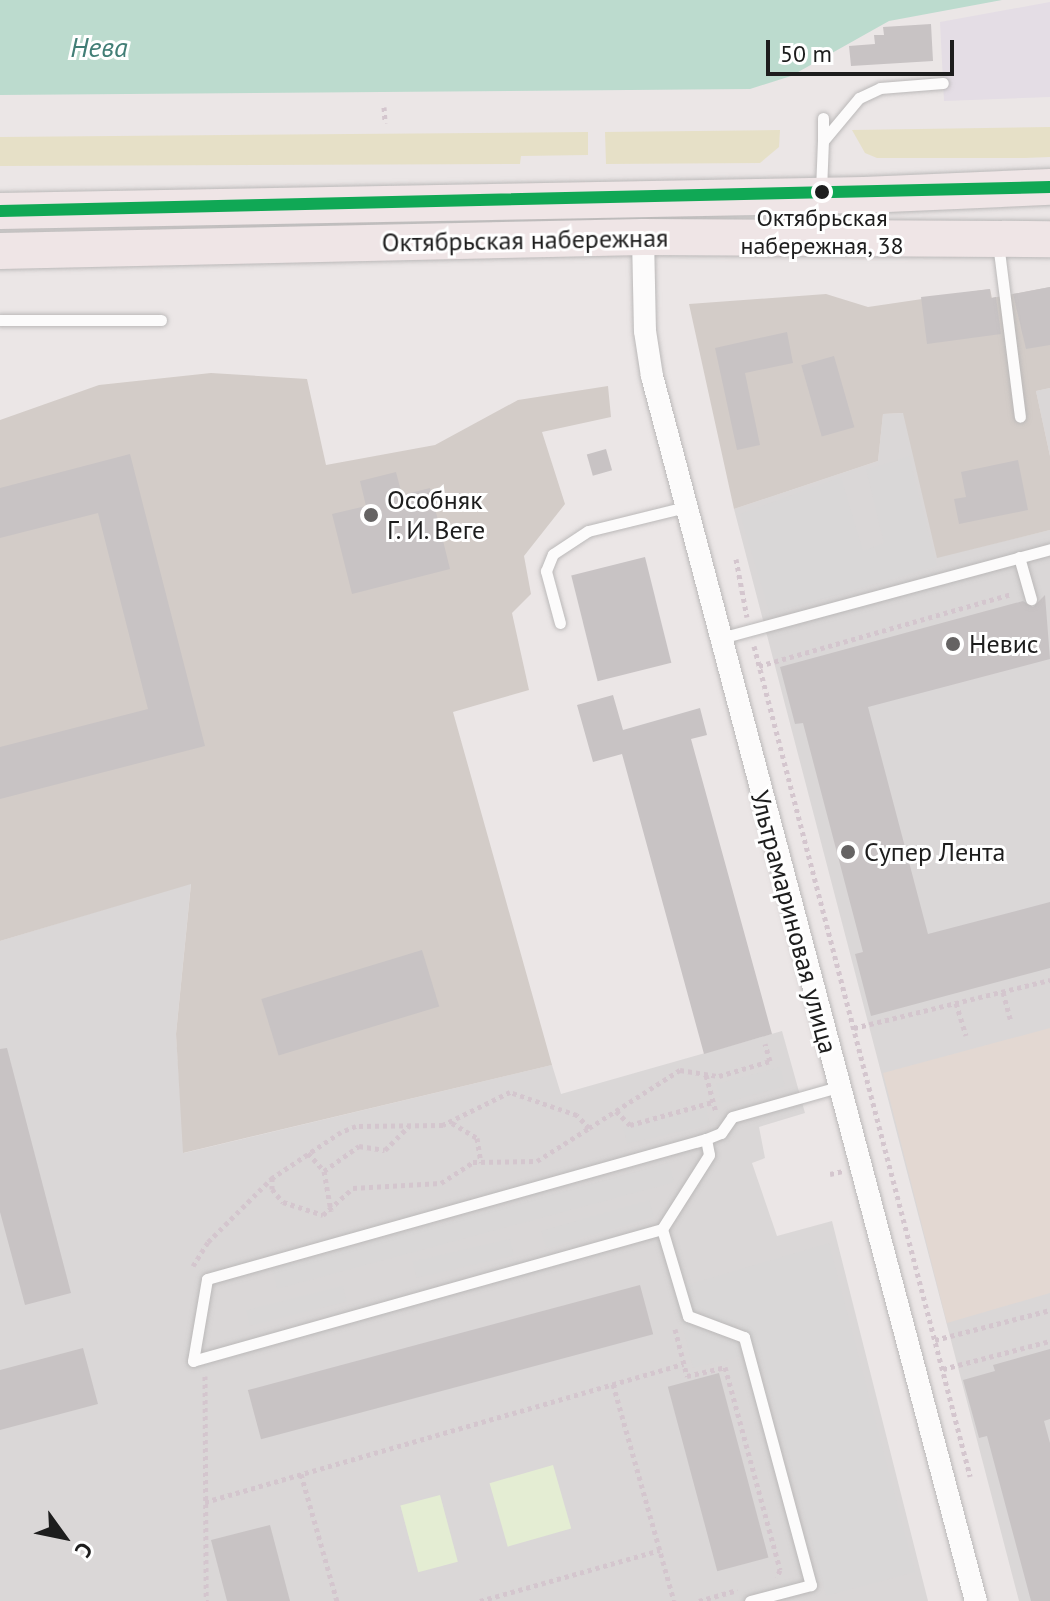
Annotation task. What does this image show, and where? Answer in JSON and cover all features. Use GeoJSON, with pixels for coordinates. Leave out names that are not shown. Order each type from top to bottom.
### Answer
{"type":"FeatureCollection","features":[{"type":"Feature","properties":{"kind":"main road","name":"Октябрьская набережная"},"geometry":{"type":"LineString","coordinates":[[0,211],[821,196],[1050,187]]}},
{"type":"Feature","properties":{"kind":"main road","name":"Октябрьская набережная"},"geometry":{"type":"LineString","coordinates":[[0,251],[643,237],[1050,239]]}},
{"type":"Feature","properties":{"kind":"street","name":"Ультрамариновая улица"},"geometry":{"type":"LineString","coordinates":[[643,237],[648,346],[686,507],[976,1601]]}},
{"type":"Feature","properties":{"kind":"lane"},"geometry":{"type":"LineString","coordinates":[[823,141],[870,93],[943,83]]}},
{"type":"Feature","properties":{"kind":"lane"},"geometry":{"type":"LineString","coordinates":[[821,196],[823,118]]}},
{"type":"Feature","properties":{"kind":"lane"},"geometry":{"type":"LineString","coordinates":[[998,237],[1020,417]]}},
{"type":"Feature","properties":{"kind":"lane"},"geometry":{"type":"LineString","coordinates":[[0,320],[161,320]]}},
{"type":"Feature","properties":{"kind":"lane"},"geometry":{"type":"LineString","coordinates":[[560,623],[546,571],[553,554],[588,531],[686,507]]}},
{"type":"Feature","properties":{"kind":"lane"},"geometry":{"type":"LineString","coordinates":[[721,638],[1050,549]]}},
{"type":"Feature","properties":{"kind":"lane"},"geometry":{"type":"LineString","coordinates":[[1019,557],[1030,594]]}},
{"type":"Feature","properties":{"kind":"lane"},"geometry":{"type":"LineString","coordinates":[[706,1139],[709,1155],[662,1229],[193,1361],[207,1279],[706,1139],[721,1133],[732,1117],[838,1087]]}},
{"type":"Feature","properties":{"kind":"lane"},"geometry":{"type":"LineString","coordinates":[[662,1229],[688,1316],[744,1337],[811,1585],[750,1601]]}},
{"type":"Feature","properties":{"kind":"path"},"geometry":{"type":"LineString","coordinates":[[384,107],[385,123]]}},
{"type":"Feature","properties":{"kind":"path"},"geometry":{"type":"LineString","coordinates":[[736,559],[750,631],[974,1493]]}},
{"type":"Feature","properties":{"kind":"path"},"geometry":{"type":"LineString","coordinates":[[759,666],[1030,594]]}},
{"type":"Feature","properties":{"kind":"path"},"geometry":{"type":"LineString","coordinates":[[854,1028],[1050,980]]}},
{"type":"Feature","properties":{"kind":"path"},"geometry":{"type":"LineString","coordinates":[[1003,992],[1011,1022]]}},
{"type":"Feature","properties":{"kind":"path"},"geometry":{"type":"LineString","coordinates":[[956,1003],[966,1035]]}},
{"type":"Feature","properties":{"kind":"path"},"geometry":{"type":"LineString","coordinates":[[272,1178],[272,1189],[283,1202],[323,1215],[331,1212],[353,1188],[441,1183],[461,1165],[537,1161],[680,1070],[696,1069],[706,1075],[770,1061],[765,1044]]}},
{"type":"Feature","properties":{"kind":"path"},"geometry":{"type":"LineString","coordinates":[[706,1075],[721,1133]]}},
{"type":"Feature","properties":{"kind":"path"},"geometry":{"type":"LineString","coordinates":[[188,1276],[208,1242],[272,1178],[356,1126],[452,1123],[510,1092],[577,1115],[589,1128]]}},
{"type":"Feature","properties":{"kind":"path"},"geometry":{"type":"LineString","coordinates":[[616,1111],[630,1125],[713,1102]]}},
{"type":"Feature","properties":{"kind":"path"},"geometry":{"type":"LineString","coordinates":[[452,1123],[477,1138],[481,1163]]}},
{"type":"Feature","properties":{"kind":"path"},"geometry":{"type":"LineString","coordinates":[[324,1171],[359,1146],[385,1150],[409,1126]]}},
{"type":"Feature","properties":{"kind":"path"},"geometry":{"type":"LineString","coordinates":[[308,1153],[324,1171],[331,1212]]}},
{"type":"Feature","properties":{"kind":"path"},"geometry":{"type":"LineString","coordinates":[[876,1162],[898,1157]]}},
{"type":"Feature","properties":{"kind":"path"},"geometry":{"type":"LineString","coordinates":[[910,1346],[1050,1310]]}},
{"type":"Feature","properties":{"kind":"path"},"geometry":{"type":"LineString","coordinates":[[673,1320],[687,1376],[725,1367],[780,1570],[773,1580]]}},
{"type":"Feature","properties":{"kind":"path"},"geometry":{"type":"LineString","coordinates":[[943,1369],[1050,1341]]}},
{"type":"Feature","properties":{"kind":"path"},"geometry":{"type":"LineString","coordinates":[[1034,1345],[1036,1353]]}},
{"type":"Feature","properties":{"kind":"path"},"geometry":{"type":"LineString","coordinates":[[205,1502],[684,1364]]}},
{"type":"Feature","properties":{"kind":"path"},"geometry":{"type":"LineString","coordinates":[[194,1374],[205,1371],[206,1601]]}},
{"type":"Feature","properties":{"kind":"path"},"geometry":{"type":"LineString","coordinates":[[613,1384],[674,1601]]}},
{"type":"Feature","properties":{"kind":"path"},"geometry":{"type":"LineString","coordinates":[[301,1474],[337,1601]]}},
{"type":"Feature","properties":{"kind":"path"},"geometry":{"type":"LineString","coordinates":[[480,1601],[660,1550]]}},
{"type":"Feature","properties":{"kind":"path"},"geometry":{"type":"LineString","coordinates":[[699,1601],[744,1588]]}},
{"type":"Feature","properties":{"kind":"shaded area"},"geometry":{"type":"Polygon","coordinates":[[[1050,2],[1050,97],[944,101],[940,22],[1050,2]]]}},
{"type":"Feature","properties":{"kind":"shaded area"},"geometry":{"type":"Polygon","coordinates":[[[1050,127],[1050,157],[1025,158],[877,158],[865,153],[852,130],[1050,127]]]}},
{"type":"Feature","properties":{"kind":"shaded area"},"geometry":{"type":"Polygon","coordinates":[[[780,130],[779,147],[760,163],[606,164],[605,132],[780,130]]]}},
{"type":"Feature","properties":{"kind":"shaded area"},"geometry":{"type":"Polygon","coordinates":[[[588,132],[588,155],[521,156],[520,164],[0,166],[0,137],[588,132]]]}},
{"type":"Feature","properties":{"kind":"shaded area"},"geometry":{"type":"Polygon","coordinates":[[[1050,287],[1050,388],[1036,391],[1050,456],[1050,530],[937,558],[903,413],[883,414],[878,461],[734,509],[689,304],[826,294],[868,307],[990,289],[992,298],[1050,287]]]}},
{"type":"Feature","properties":{"kind":"shaded area"},"geometry":{"type":"Polygon","coordinates":[[[211,373],[307,379],[326,465],[435,445],[518,400],[608,386],[611,417],[542,432],[565,504],[524,556],[531,594],[512,613],[529,690],[453,712],[552,1065],[183,1153],[176,1034],[191,884],[0,941],[0,420],[99,385],[211,373]]]}},
{"type":"Feature","properties":{"kind":"shaded area"},"geometry":{"type":"Polygon","coordinates":[[[1050,388],[1050,456],[1036,391],[1050,388]]]}},
{"type":"Feature","properties":{"kind":"shaded area"},"geometry":{"type":"Polygon","coordinates":[[[904,413],[938,557],[1050,530],[1050,1601],[1019,1601],[734,509],[878,461],[883,414],[904,413]]]}},
{"type":"Feature","properties":{"kind":"shaded area"},"geometry":{"type":"Polygon","coordinates":[[[909,456],[937,566],[770,614],[740,514],[841,477],[863,551],[884,543],[866,470],[909,456]]]}},
{"type":"Feature","properties":{"kind":"shaded area"},"geometry":{"type":"Polygon","coordinates":[[[191,883],[176,1034],[184,1153],[552,1065],[561,1094],[782,1031],[805,1113],[759,1127],[765,1158],[752,1163],[777,1236],[832,1221],[928,1601],[0,1601],[0,941],[191,883]]]}},
{"type":"Feature","properties":{"kind":"shaded area"},"geometry":{"type":"Polygon","coordinates":[[[1050,1028],[1050,1293],[947,1323],[883,1073],[1050,1028]]]}},
{"type":"Feature","properties":{"kind":"shaded area"},"geometry":{"type":"Polygon","coordinates":[[[780,1067],[785,1086],[721,1103],[716,1084],[780,1067]]]}},
{"type":"Feature","properties":{"kind":"shaded area"},"geometry":{"type":"Polygon","coordinates":[[[706,1108],[710,1125],[627,1144],[623,1127],[706,1108]]]}},
{"type":"Feature","properties":{"kind":"shaded area"},"geometry":{"type":"Polygon","coordinates":[[[669,1163],[674,1182],[277,1289],[272,1269],[669,1163]]]}},
{"type":"Feature","properties":{"kind":"shaded area"},"geometry":{"type":"Polygon","coordinates":[[[649,1200],[654,1217],[546,1248],[541,1231],[649,1200]]]}},
{"type":"Feature","properties":{"kind":"shaded area"},"geometry":{"type":"Polygon","coordinates":[[[510,1239],[514,1256],[416,1278],[413,1261],[510,1239]]]}},
{"type":"Feature","properties":{"kind":"shaded area"},"geometry":{"type":"Polygon","coordinates":[[[829,1243],[915,1572],[826,1596],[759,1352],[693,1368],[673,1289],[829,1243]]]}},
{"type":"Feature","properties":{"kind":"shaded area"},"geometry":{"type":"Polygon","coordinates":[[[343,1286],[347,1302],[250,1326],[246,1310],[343,1286]]]}},
{"type":"Feature","properties":{"kind":"shaded area"},"geometry":{"type":"Polygon","coordinates":[[[553,1465],[571,1528],[508,1547],[490,1483],[553,1465]]]}},
{"type":"Feature","properties":{"kind":"shaded area"},"geometry":{"type":"Polygon","coordinates":[[[440,1495],[458,1562],[418,1572],[400,1506],[440,1495]]]}},
{"type":"Feature","properties":{"kind":"water","name":"Нева"},"geometry":{"type":"Polygon","coordinates":[[[0,0],[1002,0],[889,21],[791,76],[750,89],[0,95],[0,0]]]}},
{"type":"Feature","properties":{"kind":"building"},"geometry":{"type":"Polygon","coordinates":[[[931,24],[933,61],[851,66],[849,46],[875,44],[874,35],[884,35],[883,27],[931,24]]]}},
{"type":"Feature","properties":{"kind":"building"},"geometry":{"type":"Polygon","coordinates":[[[1050,287],[1050,345],[1026,349],[1013,294],[1050,287]]]}},
{"type":"Feature","properties":{"kind":"building"},"geometry":{"type":"Polygon","coordinates":[[[990,289],[991,298],[996,297],[1001,334],[927,344],[921,297],[990,289]]]}},
{"type":"Feature","properties":{"kind":"building"},"geometry":{"type":"Polygon","coordinates":[[[787,332],[793,363],[745,373],[760,445],[737,450],[715,348],[787,332]]]}},
{"type":"Feature","properties":{"kind":"building"},"geometry":{"type":"Polygon","coordinates":[[[834,356],[854,427],[822,437],[801,365],[834,356]]]}},
{"type":"Feature","properties":{"kind":"building"},"geometry":{"type":"Polygon","coordinates":[[[606,449],[612,470],[593,476],[587,455],[606,449]]]}},
{"type":"Feature","properties":{"kind":"building"},"geometry":{"type":"Polygon","coordinates":[[[130,454],[205,746],[0,799],[0,747],[148,709],[98,513],[0,538],[0,488],[130,454]]]}},
{"type":"Feature","properties":{"kind":"building"},"geometry":{"type":"Polygon","coordinates":[[[1018,460],[1028,510],[959,524],[954,499],[966,497],[961,472],[1018,460]]]}},
{"type":"Feature","properties":{"kind":"building"},"geometry":{"type":"Polygon","coordinates":[[[396,472],[402,495],[430,488],[450,569],[352,594],[332,514],[366,506],[360,481],[396,472]]]}},
{"type":"Feature","properties":{"kind":"building"},"geometry":{"type":"Polygon","coordinates":[[[645,557],[671,663],[598,681],[571,575],[645,557]]]}},
{"type":"Feature","properties":{"kind":"building"},"geometry":{"type":"Polygon","coordinates":[[[1045,595],[1050,659],[868,707],[928,934],[1050,902],[1050,968],[871,1016],[855,954],[863,952],[803,723],[795,724],[780,667],[1023,601],[1033,607],[1045,595]]]}},
{"type":"Feature","properties":{"kind":"building"},"geometry":{"type":"Polygon","coordinates":[[[613,695],[623,730],[700,708],[707,735],[691,739],[772,1034],[704,1054],[622,754],[593,762],[577,705],[613,695]]]}},
{"type":"Feature","properties":{"kind":"building"},"geometry":{"type":"Polygon","coordinates":[[[422,950],[439,1006],[279,1056],[261,999],[422,950]]]}},
{"type":"Feature","properties":{"kind":"building"},"geometry":{"type":"Polygon","coordinates":[[[7,1048],[71,1293],[25,1305],[0,1212],[0,1049],[7,1048]]]}},
{"type":"Feature","properties":{"kind":"building"},"geometry":{"type":"Polygon","coordinates":[[[640,1285],[653,1334],[261,1439],[248,1390],[640,1285]]]}},
{"type":"Feature","properties":{"kind":"building"},"geometry":{"type":"Polygon","coordinates":[[[83,1348],[98,1404],[0,1430],[0,1370],[83,1348]]]}},
{"type":"Feature","properties":{"kind":"building"},"geometry":{"type":"Polygon","coordinates":[[[1050,1349],[1050,1419],[1044,1421],[1050,1443],[1050,1601],[1031,1601],[987,1436],[979,1438],[963,1380],[995,1371],[993,1365],[1050,1349]]]}},
{"type":"Feature","properties":{"kind":"building"},"geometry":{"type":"Polygon","coordinates":[[[719,1373],[768,1557],[717,1571],[668,1387],[719,1373]]]}},
{"type":"Feature","properties":{"kind":"building"},"geometry":{"type":"Polygon","coordinates":[[[270,1525],[290,1601],[227,1601],[211,1540],[270,1525]]]}},
{"type":"Feature","properties":{"kind":"transit line"},"geometry":{"type":"LineString","coordinates":[[0,211],[1050,187]]}},
{"type":"Feature","properties":{"kind":"place","name":"Октябрьская набережная, 38"},"geometry":{"type":"Point","coordinates":[822,192]}},
{"type":"Feature","properties":{"kind":"place","name":"Особняк Г. И. Веге"},"geometry":{"type":"Point","coordinates":[371,515]}},
{"type":"Feature","properties":{"kind":"place","name":"Невис"},"geometry":{"type":"Point","coordinates":[953,644]}},
{"type":"Feature","properties":{"kind":"place","name":"Супер Лента"},"geometry":{"type":"Point","coordinates":[848,852]}}]}
